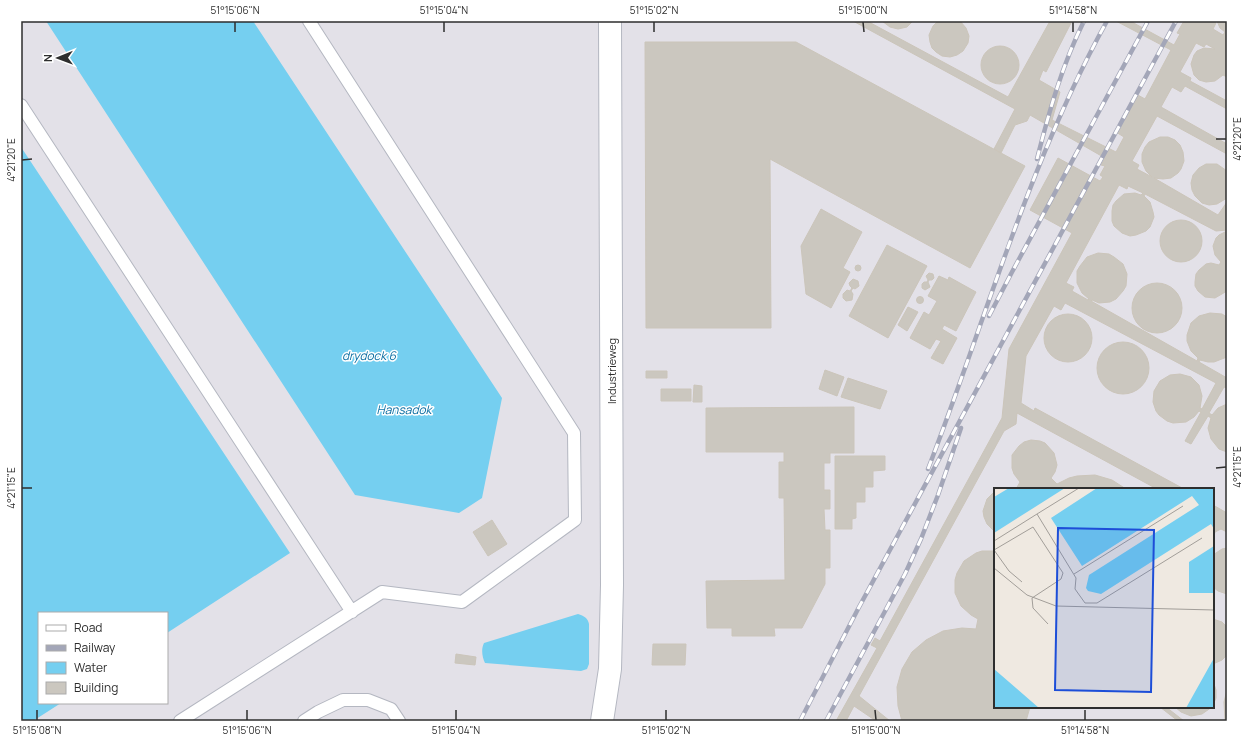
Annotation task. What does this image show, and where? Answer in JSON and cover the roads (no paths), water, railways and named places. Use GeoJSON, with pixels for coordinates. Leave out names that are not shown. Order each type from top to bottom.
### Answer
{"type":"FeatureCollection","features":[{"type":"Feature","properties":{"kind":"street","name":"Industrieweg"},"geometry":{"type":"LineString","coordinates":[[602,721],[610,669],[612,585],[610,21]]}},
{"type":"Feature","properties":{"kind":"lane"},"geometry":{"type":"LineString","coordinates":[[180,721],[382,592],[462,602],[575,520],[574,434],[309,21]]}},
{"type":"Feature","properties":{"kind":"lane"},"geometry":{"type":"LineString","coordinates":[[21,106],[352,612]]}},
{"type":"Feature","properties":{"kind":"lane"},"geometry":{"type":"LineString","coordinates":[[304,721],[318,712],[343,700],[368,700],[391,709],[399,721]]}},
{"type":"Feature","properties":{"kind":"water","name":"drydock 6"},"geometry":{"type":"Polygon","coordinates":[[[46,21],[253,21],[502,398],[482,498],[459,513],[355,495],[46,21]]]}},
{"type":"Feature","properties":{"kind":"water"},"geometry":{"type":"Polygon","coordinates":[[[21,147],[290,553],[168,632],[168,612],[38,612],[38,704],[59,704],[33,721],[21,721],[21,147]]]}},
{"type":"Feature","properties":{"kind":"water"},"geometry":{"type":"Polygon","coordinates":[[[578,614],[588,620],[589,624],[589,664],[587,669],[581,671],[485,663],[482,653],[484,643],[578,614]]]}},
{"type":"Feature","properties":{"kind":"railway"},"geometry":{"type":"LineString","coordinates":[[1037,159],[1051,106],[1069,55],[1084,21]]}},
{"type":"Feature","properties":{"kind":"railway"},"geometry":{"type":"LineString","coordinates":[[928,469],[1031,185],[1054,129],[1079,75],[1107,21]]}},
{"type":"Feature","properties":{"kind":"railway"},"geometry":{"type":"LineString","coordinates":[[989,316],[1148,21]]}},
{"type":"Feature","properties":{"kind":"railway"},"geometry":{"type":"LineString","coordinates":[[800,721],[858,609],[1176,21]]}},
{"type":"Feature","properties":{"kind":"railway"},"geometry":{"type":"LineString","coordinates":[[826,721],[905,574],[921,539],[938,495],[961,428]]}},
{"type":"Feature","properties":{"kind":"water label","name":"Hansadok"},"geometry":{"type":"Point","coordinates":[404,409]}}]}
